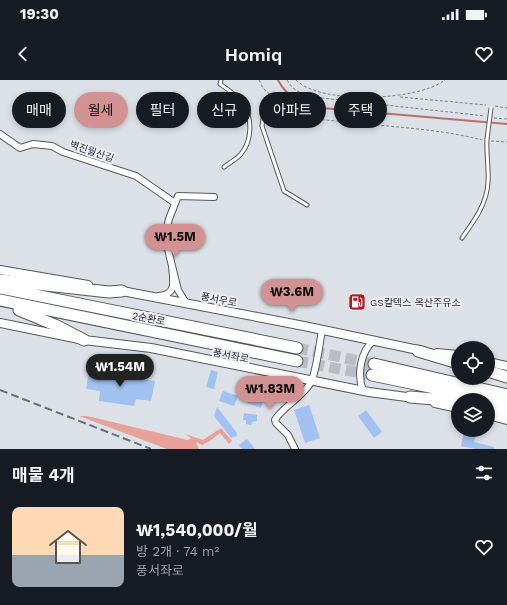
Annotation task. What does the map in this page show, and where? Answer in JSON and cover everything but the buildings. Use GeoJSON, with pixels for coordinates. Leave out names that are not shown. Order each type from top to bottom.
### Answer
{"type":"FeatureCollection","features":[{"type":"Feature","properties":{"kind":"highway"},"geometry":{"type":"LineString","coordinates":[[0,280],[109,292],[122,290]]}},
{"type":"Feature","properties":{"kind":"highway","name":"2순환로"},"geometry":{"type":"LineString","coordinates":[[0,288],[297,348]]}},
{"type":"Feature","properties":{"kind":"highway","name":"2순환로"},"geometry":{"type":"LineString","coordinates":[[0,300],[297,361]]}},
{"type":"Feature","properties":{"kind":"highway"},"geometry":{"type":"LineString","coordinates":[[0,304],[33,315],[84,340]]}},
{"type":"Feature","properties":{"kind":"highway"},"geometry":{"type":"LineString","coordinates":[[418,351],[451,360]]}},
{"type":"Feature","properties":{"kind":"highway"},"geometry":{"type":"LineString","coordinates":[[507,395],[373,369],[507,403]]}},
{"type":"Feature","properties":{"kind":"highway"},"geometry":{"type":"LineString","coordinates":[[495,374],[507,377]]}},
{"type":"Feature","properties":{"kind":"highway"},"geometry":{"type":"LineString","coordinates":[[410,398],[451,401]]}},
{"type":"Feature","properties":{"kind":"highway"},"geometry":{"type":"LineString","coordinates":[[495,408],[507,411]]}},
{"type":"Feature","properties":{"kind":"street","name":"벽진월산길"},"geometry":{"type":"LineString","coordinates":[[0,134],[20,148],[33,144],[52,146],[63,152],[136,176],[175,203]]}},
{"type":"Feature","properties":{"kind":"street"},"geometry":{"type":"LineString","coordinates":[[186,303],[178,290],[165,236],[178,196],[214,197]]}},
{"type":"Feature","properties":{"kind":"street"},"geometry":{"type":"LineString","coordinates":[[155,296],[165,295],[171,291],[173,282],[172,266]]}},
{"type":"Feature","properties":{"kind":"street","name":"풍서우로"},"geometry":{"type":"LineString","coordinates":[[0,270],[155,296],[374,340],[418,351],[451,354]]}},
{"type":"Feature","properties":{"kind":"street","name":"풍서좌로"},"geometry":{"type":"LineString","coordinates":[[0,323],[84,340],[151,348],[363,391],[410,398],[451,407]]}},
{"type":"Feature","properties":{"kind":"street"},"geometry":{"type":"LineString","coordinates":[[295,449],[288,435],[278,426],[275,420],[279,414],[298,398],[312,381],[322,330]]}},
{"type":"Feature","properties":{"kind":"street"},"geometry":{"type":"LineString","coordinates":[[363,391],[359,378],[363,354],[374,340]]}},
{"type":"Feature","properties":{"kind":"street"},"geometry":{"type":"LineString","coordinates":[[495,363],[507,366]]}},
{"type":"Feature","properties":{"kind":"street"},"geometry":{"type":"LineString","coordinates":[[495,417],[507,420]]}},
{"type":"Feature","properties":{"kind":"lane"},"geometry":{"type":"LineString","coordinates":[[221,80],[220,84],[236,96],[244,106],[250,126],[249,138],[241,154],[224,167]]}},
{"type":"Feature","properties":{"kind":"lane"},"geometry":{"type":"LineString","coordinates":[[462,238],[479,212],[486,193],[488,181],[487,140],[491,107]]}},
{"type":"Feature","properties":{"kind":"lane"},"geometry":{"type":"LineString","coordinates":[[263,128],[284,191],[307,205]]}},
{"type":"Feature","properties":{"kind":"path"},"geometry":{"type":"LineString","coordinates":[[259,80],[263,88],[267,92]]}},
{"type":"Feature","properties":{"kind":"path"},"geometry":{"type":"LineString","coordinates":[[287,80],[298,93],[313,97],[485,116]]}},
{"type":"Feature","properties":{"kind":"path"},"geometry":{"type":"LineString","coordinates":[[296,80],[307,88],[322,93],[374,97],[397,96],[422,91],[445,80]]}},
{"type":"Feature","properties":{"kind":"path"},"geometry":{"type":"LineString","coordinates":[[397,96],[507,108]]}},
{"type":"Feature","properties":{"kind":"path"},"geometry":{"type":"LineString","coordinates":[[492,117],[507,119]]}},
{"type":"Feature","properties":{"kind":"path"},"geometry":{"type":"LineString","coordinates":[[326,119],[441,132],[507,142]]}},
{"type":"Feature","properties":{"kind":"shaded area"},"geometry":{"type":"Polygon","coordinates":[[[79,416],[87,416],[188,440],[191,438],[185,434],[203,440],[221,428],[232,441],[229,444],[220,433],[202,445],[196,442],[199,449],[167,449],[79,416]]]}},
{"type":"Feature","properties":{"kind":"waterway"},"geometry":{"type":"LineString","coordinates":[[278,80],[286,92],[296,100],[308,105],[322,108],[507,124]]}},
{"type":"Feature","properties":{"kind":"tunnel"},"geometry":{"type":"LineString","coordinates":[[297,348],[374,364]]}},
{"type":"Feature","properties":{"kind":"tunnel"},"geometry":{"type":"LineString","coordinates":[[297,361],[372,375]]}},
{"type":"Feature","properties":{"kind":"railway"},"geometry":{"type":"LineString","coordinates":[[0,390],[151,449]]}},
{"type":"Feature","properties":{"kind":"place","name":"GS칼텍스 옥산주유소"},"geometry":{"type":"Point","coordinates":[357,302]}}]}
